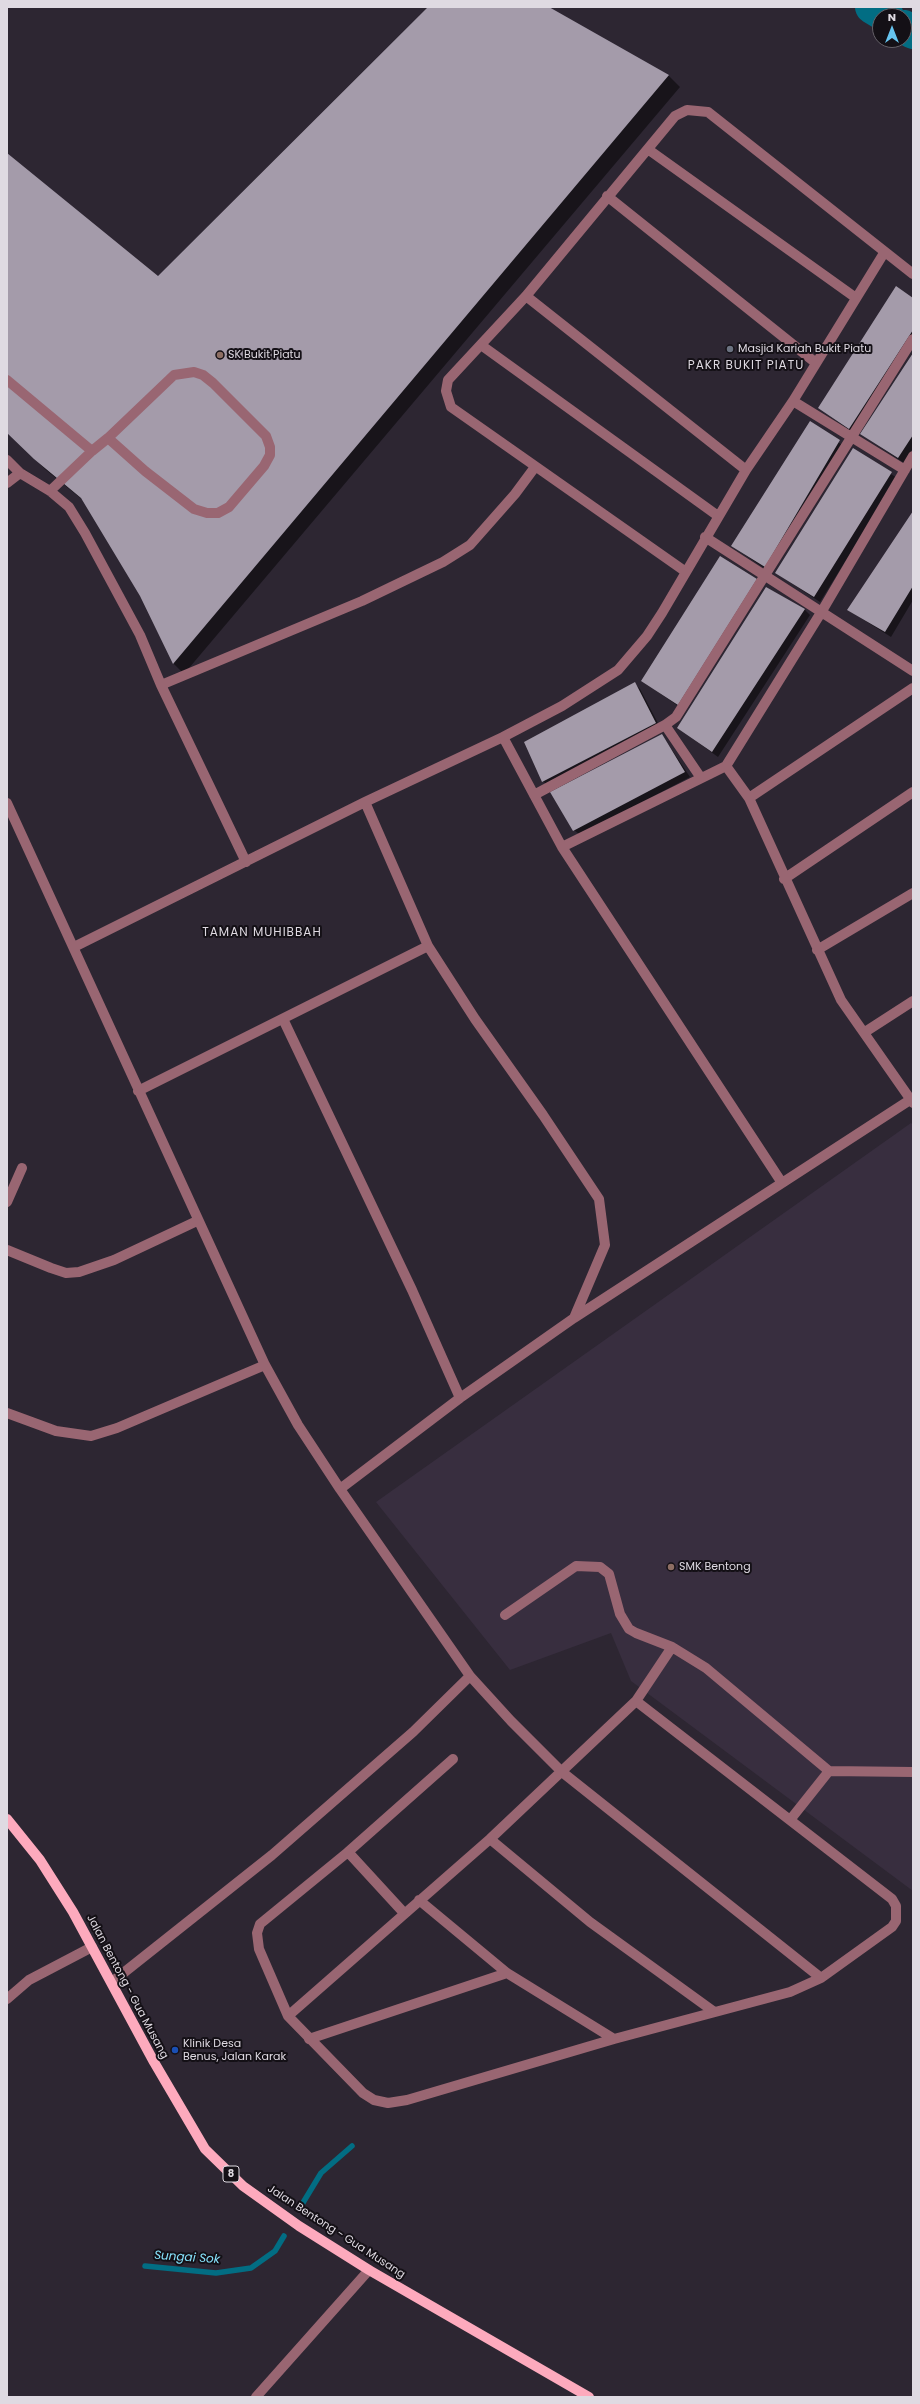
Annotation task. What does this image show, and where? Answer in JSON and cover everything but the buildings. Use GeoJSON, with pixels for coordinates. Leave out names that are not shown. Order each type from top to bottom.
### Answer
{"type":"FeatureCollection","features":[{"type":"Feature","properties":{"kind":"main road","name":"Jalan Bentong - Gua Musang"},"geometry":{"type":"LineString","coordinates":[[7,1819],[40,1860],[112,1982],[157,2068],[205,2149],[243,2186],[299,2226],[370,2270],[589,2397]]}},
{"type":"Feature","properties":{"kind":"street"},"geometry":{"type":"LineString","coordinates":[[686,572],[451,407],[446,391],[448,380],[526,296],[607,196],[649,150],[675,116],[687,110],[708,112],[884,253],[913,274]]}},
{"type":"Feature","properties":{"kind":"street"},"geometry":{"type":"LineString","coordinates":[[649,150],[856,298]]}},
{"type":"Feature","properties":{"kind":"street"},"geometry":{"type":"LineString","coordinates":[[607,196],[816,363]]}},
{"type":"Feature","properties":{"kind":"street"},"geometry":{"type":"LineString","coordinates":[[74,947],[365,802],[503,737],[562,706],[618,670],[647,636],[686,572],[705,536],[746,470],[793,401],[884,253]]}},
{"type":"Feature","properties":{"kind":"street"},"geometry":{"type":"LineString","coordinates":[[526,296],[746,470]]}},
{"type":"Feature","properties":{"kind":"street"},"geometry":{"type":"LineString","coordinates":[[534,795],[665,725],[685,706],[851,436],[913,339]]}},
{"type":"Feature","properties":{"kind":"street"},"geometry":{"type":"LineString","coordinates":[[481,345],[718,516]]}},
{"type":"Feature","properties":{"kind":"street"},"geometry":{"type":"LineString","coordinates":[[50,491],[174,375],[194,372],[203,375],[266,436],[270,447],[270,455],[264,466],[229,507],[218,513],[207,513],[194,509],[145,471],[108,438]]}},
{"type":"Feature","properties":{"kind":"street"},"geometry":{"type":"LineString","coordinates":[[7,380],[92,451]]}},
{"type":"Feature","properties":{"kind":"street"},"geometry":{"type":"LineString","coordinates":[[793,401],[905,470]]}},
{"type":"Feature","properties":{"kind":"street"},"geometry":{"type":"LineString","coordinates":[[562,847],[726,766],[822,611],[913,456]]}},
{"type":"Feature","properties":{"kind":"street"},"geometry":{"type":"LineString","coordinates":[[7,460],[20,473],[50,491],[69,507],[85,533],[140,635],[161,685],[246,862]]}},
{"type":"Feature","properties":{"kind":"street"},"geometry":{"type":"LineString","coordinates":[[161,685],[362,601],[443,562],[470,545],[515,494],[535,467]]}},
{"type":"Feature","properties":{"kind":"street"},"geometry":{"type":"LineString","coordinates":[[7,483],[20,473]]}},
{"type":"Feature","properties":{"kind":"street"},"geometry":{"type":"LineString","coordinates":[[705,536],[913,671]]}},
{"type":"Feature","properties":{"kind":"street"},"geometry":{"type":"LineString","coordinates":[[749,798],[913,688]]}},
{"type":"Feature","properties":{"kind":"street"},"geometry":{"type":"LineString","coordinates":[[665,725],[701,778]]}},
{"type":"Feature","properties":{"kind":"street"},"geometry":{"type":"LineString","coordinates":[[503,737],[562,847],[782,1183]]}},
{"type":"Feature","properties":{"kind":"street"},"geometry":{"type":"LineString","coordinates":[[340,1489],[460,1398],[574,1318],[912,1100],[841,1000],[784,879],[749,798],[726,766]]}},
{"type":"Feature","properties":{"kind":"street"},"geometry":{"type":"LineString","coordinates":[[784,879],[913,792]]}},
{"type":"Feature","properties":{"kind":"street"},"geometry":{"type":"LineString","coordinates":[[365,802],[428,946],[475,1019],[543,1115],[599,1199],[605,1245],[574,1318]]}},
{"type":"Feature","properties":{"kind":"street"},"geometry":{"type":"LineString","coordinates":[[7,803],[74,947],[197,1221],[265,1366],[298,1424],[340,1489],[470,1676],[562,1772],[821,1978]]}},
{"type":"Feature","properties":{"kind":"street"},"geometry":{"type":"LineString","coordinates":[[817,950],[913,894]]}},
{"type":"Feature","properties":{"kind":"street"},"geometry":{"type":"LineString","coordinates":[[138,1091],[428,946]]}},
{"type":"Feature","properties":{"kind":"street"},"geometry":{"type":"LineString","coordinates":[[865,1032],[913,1001]]}},
{"type":"Feature","properties":{"kind":"street"},"geometry":{"type":"LineString","coordinates":[[283,1019],[412,1290],[460,1398]]}},
{"type":"Feature","properties":{"kind":"street"},"geometry":{"type":"LineString","coordinates":[[7,1202],[22,1168]]}},
{"type":"Feature","properties":{"kind":"street"},"geometry":{"type":"LineString","coordinates":[[7,1250],[66,1273],[79,1272],[114,1260],[197,1221]]}},
{"type":"Feature","properties":{"kind":"street"},"geometry":{"type":"LineString","coordinates":[[7,1413],[56,1431],[91,1436],[117,1428],[265,1366]]}},
{"type":"Feature","properties":{"kind":"street"},"geometry":{"type":"LineString","coordinates":[[505,1615],[576,1566],[600,1567],[609,1574],[620,1614],[629,1629],[672,1647],[706,1668],[829,1771],[913,1772]]}},
{"type":"Feature","properties":{"kind":"street"},"geometry":{"type":"LineString","coordinates":[[288,2016],[404,1913],[490,1840],[636,1701],[672,1647]]}},
{"type":"Feature","properties":{"kind":"street"},"geometry":{"type":"LineString","coordinates":[[112,1982],[320,1814],[413,1732],[470,1676]]}},
{"type":"Feature","properties":{"kind":"street"},"geometry":{"type":"LineString","coordinates":[[453,1759],[348,1852],[260,1924],[257,1934],[259,1949],[288,2016],[363,2093],[374,2100],[388,2103],[407,2100],[713,2011],[790,1992],[821,1978],[892,1927],[896,1921],[896,1906],[892,1899],[636,1701]]}},
{"type":"Feature","properties":{"kind":"street"},"geometry":{"type":"LineString","coordinates":[[790,1820],[829,1771]]}},
{"type":"Feature","properties":{"kind":"street"},"geometry":{"type":"LineString","coordinates":[[490,1840],[590,1922],[713,2011]]}},
{"type":"Feature","properties":{"kind":"street"},"geometry":{"type":"LineString","coordinates":[[348,1852],[404,1913]]}},
{"type":"Feature","properties":{"kind":"street"},"geometry":{"type":"LineString","coordinates":[[419,1900],[507,1973],[614,2039]]}},
{"type":"Feature","properties":{"kind":"street"},"geometry":{"type":"LineString","coordinates":[[7,1999],[29,1980],[92,1947]]}},
{"type":"Feature","properties":{"kind":"street"},"geometry":{"type":"LineString","coordinates":[[309,2039],[507,1973]]}},
{"type":"Feature","properties":{"kind":"street"},"geometry":{"type":"LineString","coordinates":[[256,2397],[370,2270]]}},
{"type":"Feature","properties":{"kind":"shaded area","name":"SMK Bentong"},"geometry":{"type":"Polygon","coordinates":[[[911,1123],[913,1125],[913,1891],[631,1681],[611,1633],[510,1670],[376,1502],[911,1123]]]}},
{"type":"Feature","properties":{"kind":"waterway","name":"Sungai Sok"},"geometry":{"type":"LineString","coordinates":[[301,2206],[321,2173],[352,2146]]}},
{"type":"Feature","properties":{"kind":"waterway","name":"Sungai Sok"},"geometry":{"type":"LineString","coordinates":[[145,2266],[216,2273],[251,2268],[275,2251],[284,2236]]}},
{"type":"Feature","properties":{"kind":"place","name":"Masjid Kariah Bukit Piatu"},"geometry":{"type":"Point","coordinates":[730,349]}},
{"type":"Feature","properties":{"kind":"place","name":"SK Bukit Piatu"},"geometry":{"type":"Point","coordinates":[220,355]}},
{"type":"Feature","properties":{"kind":"place","name":"SMK Bentong"},"geometry":{"type":"Point","coordinates":[671,1567]}},
{"type":"Feature","properties":{"kind":"place","name":"Klinik Desa Benus, Jalan Karak"},"geometry":{"type":"Point","coordinates":[175,2050]}},
{"type":"Feature","properties":{"kind":"district","name":"PAKR BUKIT PIATU"},"geometry":{"type":"Point","coordinates":[746,366]}},
{"type":"Feature","properties":{"kind":"district","name":"TAMAN MUHIBBAH"},"geometry":{"type":"Point","coordinates":[262,933]}}]}
